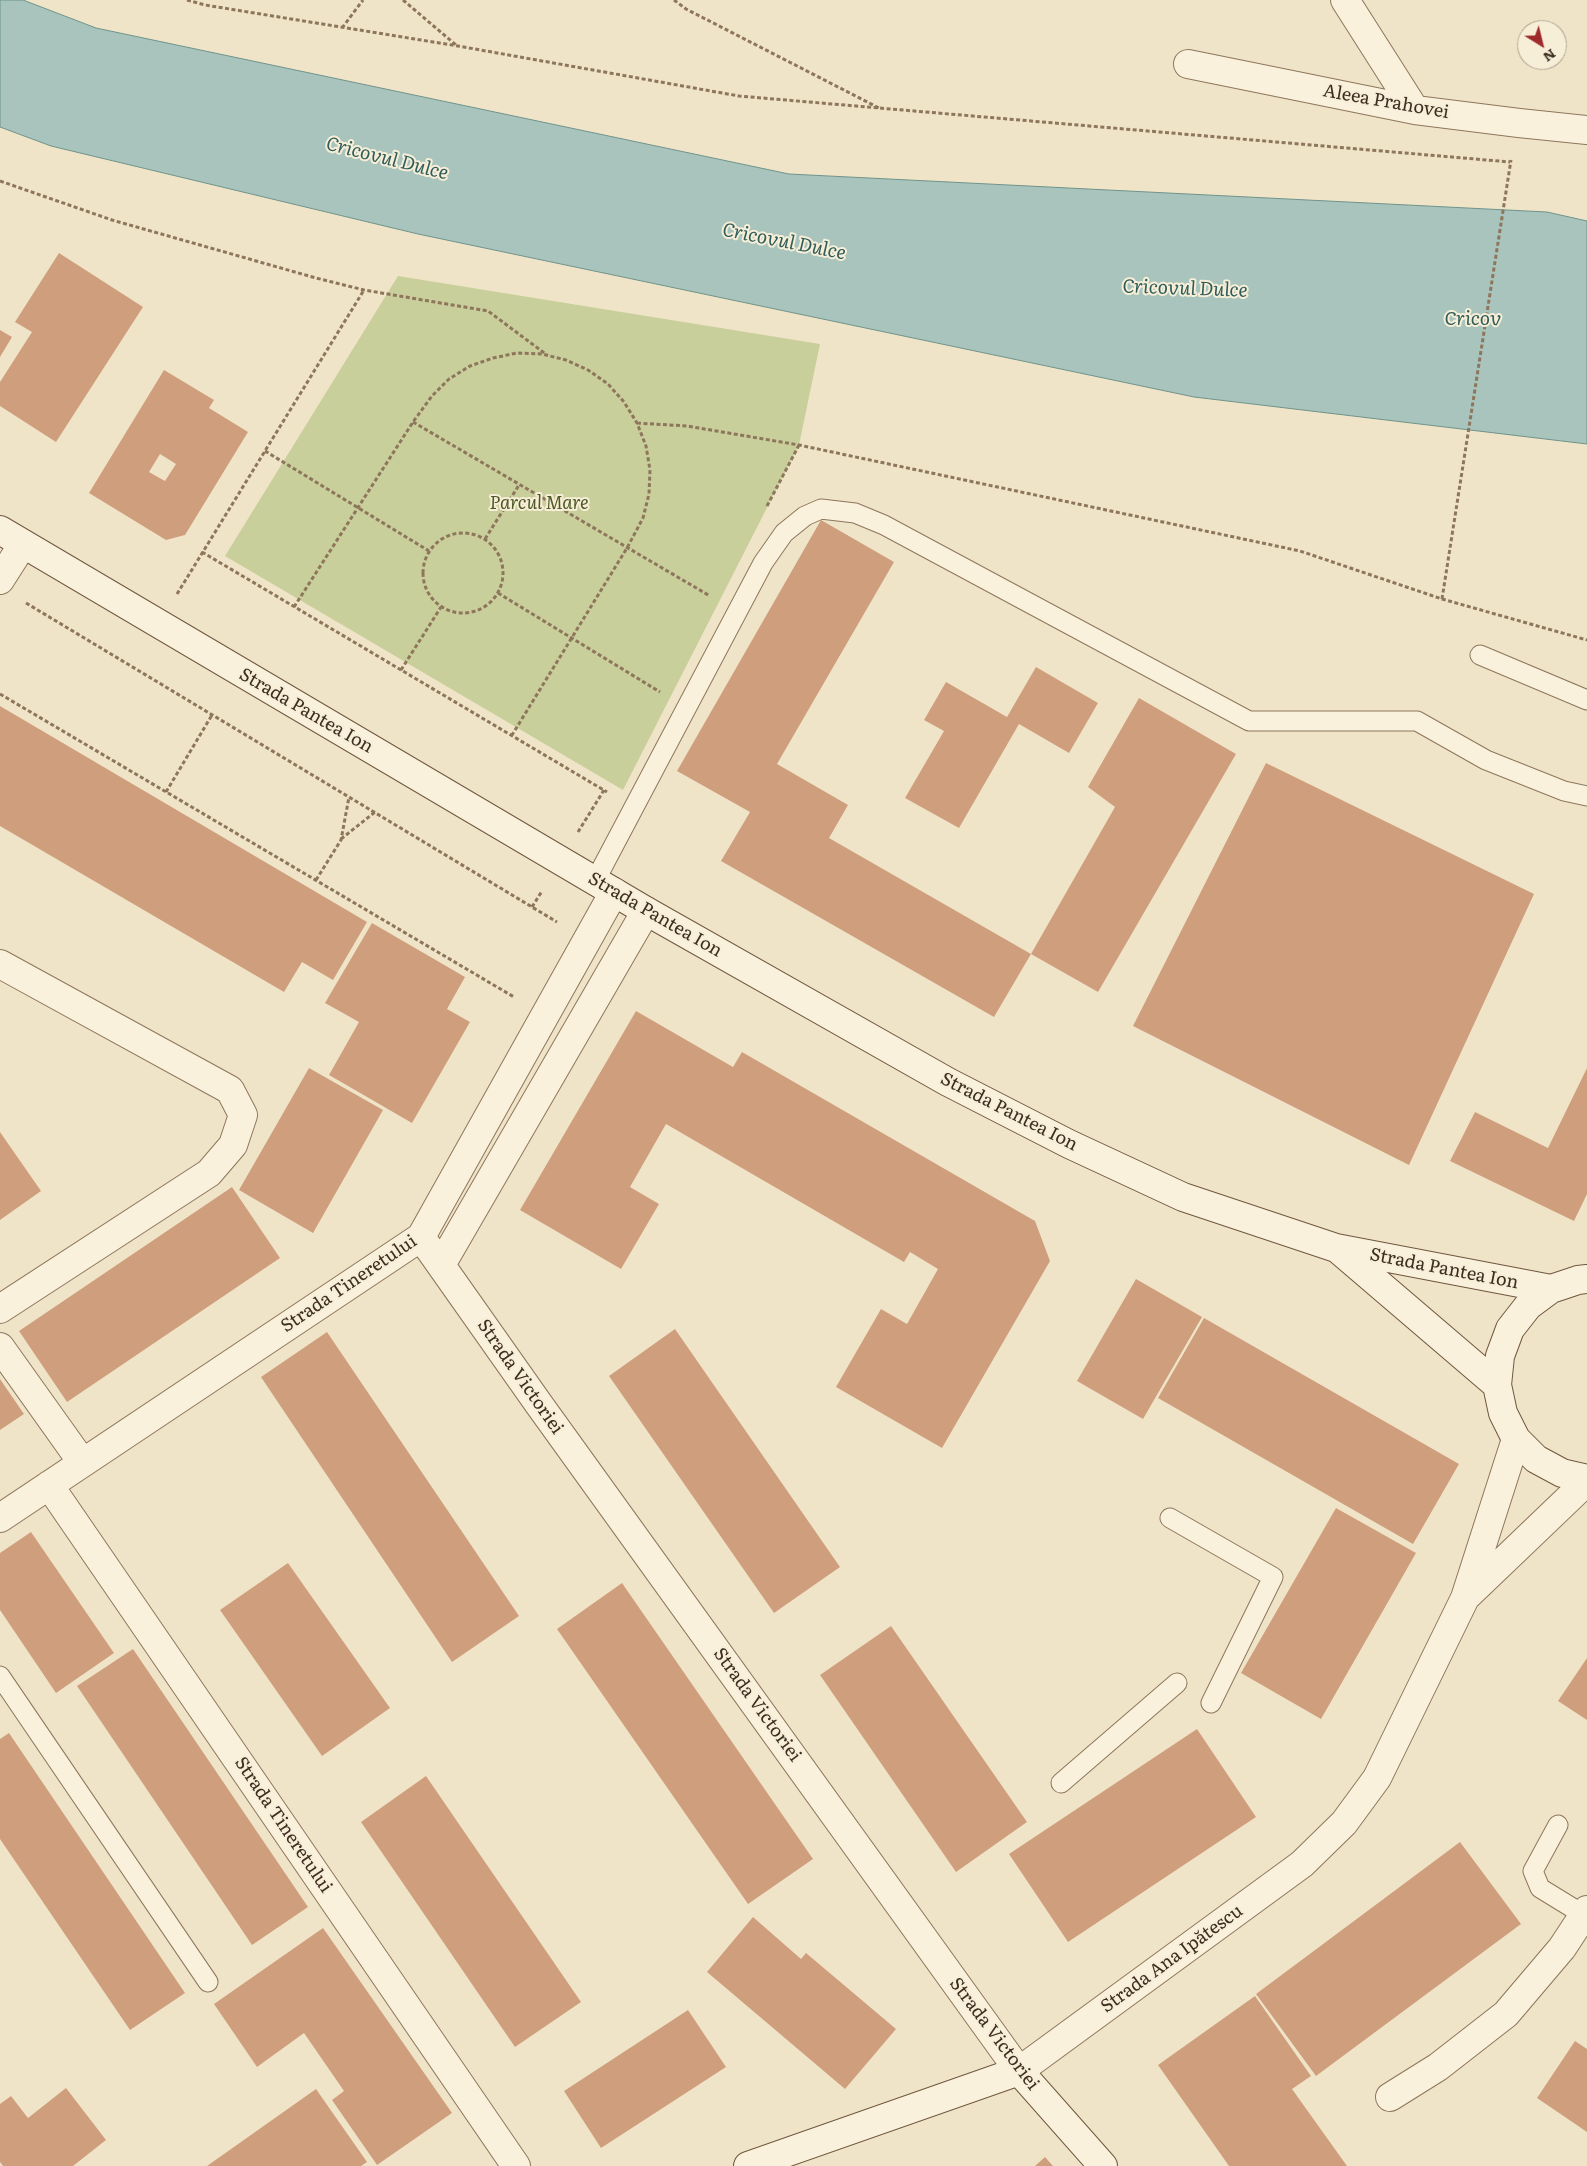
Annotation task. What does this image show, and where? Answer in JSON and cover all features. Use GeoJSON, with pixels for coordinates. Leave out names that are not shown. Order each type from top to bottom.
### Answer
{"type":"FeatureCollection","features":[{"type":"Feature","properties":{"kind":"street"},"geometry":{"type":"LineString","coordinates":[[1345,0],[1415,110]]}},
{"type":"Feature","properties":{"kind":"street","name":"Aleea Prahovei"},"geometry":{"type":"LineString","coordinates":[[1188,64],[1415,110],[1587,130]]}},
{"type":"Feature","properties":{"kind":"street","name":"Strada Pantea Ion"},"geometry":{"type":"LineString","coordinates":[[0,530],[646,911],[948,1082],[1069,1144],[1183,1197],[1336,1248],[1551,1289]]}},
{"type":"Feature","properties":{"kind":"street"},"geometry":{"type":"LineString","coordinates":[[0,580],[23,544]]}},
{"type":"Feature","properties":{"kind":"street","name":"Strada Tineretului"},"geometry":{"type":"LineString","coordinates":[[0,1518],[420,1237],[587,940],[605,887]]}},
{"type":"Feature","properties":{"kind":"street","name":"Strada Tineretului"},"geometry":{"type":"LineString","coordinates":[[441,1265],[646,911]]}},
{"type":"Feature","properties":{"kind":"street"},"geometry":{"type":"LineString","coordinates":[[0,964],[230,1090],[243,1115],[233,1145],[209,1173],[0,1309]]}},
{"type":"Feature","properties":{"kind":"street","name":"Strada Victoriei"},"geometry":{"type":"LineString","coordinates":[[420,1237],[1020,2071],[1103,2166]]}},
{"type":"Feature","properties":{"kind":"street","name":"Strada Pantea Ion"},"geometry":{"type":"LineString","coordinates":[[1336,1248],[1497,1385]]}},
{"type":"Feature","properties":{"kind":"street"},"geometry":{"type":"LineString","coordinates":[[1584,1274],[1551,1289],[1528,1306],[1510,1329],[1500,1356],[1497,1385],[1503,1413],[1516,1438],[1536,1459],[1562,1473],[1587,1480]]}},
{"type":"Feature","properties":{"kind":"street"},"geometry":{"type":"LineString","coordinates":[[0,1347],[82,1462]]}},
{"type":"Feature","properties":{"kind":"street","name":"Strada Ana Ipătescu"},"geometry":{"type":"LineString","coordinates":[[748,2166],[1020,2071],[1302,1864],[1344,1823],[1377,1778],[1465,1598],[1516,1438]]}},
{"type":"Feature","properties":{"kind":"street","name":"Strada Ana Ipătescu"},"geometry":{"type":"LineString","coordinates":[[1465,1598],[1587,1480]]}},
{"type":"Feature","properties":{"kind":"street","name":"Strada Tineretului"},"geometry":{"type":"LineString","coordinates":[[50,1485],[516,2166]]}},
{"type":"Feature","properties":{"kind":"street"},"geometry":{"type":"LineString","coordinates":[[1390,2097],[1438,2067],[1506,2014],[1562,1948],[1585,1913]]}},
{"type":"Feature","properties":{"kind":"lane"},"geometry":{"type":"LineString","coordinates":[[605,887],[634,808],[763,562],[784,533],[805,516],[821,509],[855,513],[884,525],[1250,722],[1417,722],[1486,760],[1564,791],[1587,796]]}},
{"type":"Feature","properties":{"kind":"lane"},"geometry":{"type":"LineString","coordinates":[[1480,655],[1587,700]]}},
{"type":"Feature","properties":{"kind":"lane"},"geometry":{"type":"LineString","coordinates":[[1170,1518],[1273,1577],[1211,1703]]}},
{"type":"Feature","properties":{"kind":"lane"},"geometry":{"type":"LineString","coordinates":[[0,1676],[208,1982]]}},
{"type":"Feature","properties":{"kind":"lane"},"geometry":{"type":"LineString","coordinates":[[1061,1783],[1178,1683]]}},
{"type":"Feature","properties":{"kind":"lane"},"geometry":{"type":"LineString","coordinates":[[1558,1825],[1533,1870],[1540,1888],[1585,1913]]}},
{"type":"Feature","properties":{"kind":"path"},"geometry":{"type":"LineString","coordinates":[[187,0],[205,5],[458,46],[739,96],[1510,162]]}},
{"type":"Feature","properties":{"kind":"path"},"geometry":{"type":"LineString","coordinates":[[342,28],[362,0]]}},
{"type":"Feature","properties":{"kind":"path"},"geometry":{"type":"LineString","coordinates":[[403,0],[458,46]]}},
{"type":"Feature","properties":{"kind":"path"},"geometry":{"type":"LineString","coordinates":[[674,0],[686,9],[882,109]]}},
{"type":"Feature","properties":{"kind":"path"},"geometry":{"type":"LineString","coordinates":[[1442,599],[1507,180]]}},
{"type":"Feature","properties":{"kind":"path"},"geometry":{"type":"LineString","coordinates":[[0,181],[112,220],[364,290],[488,312],[550,356]]}},
{"type":"Feature","properties":{"kind":"path"},"geometry":{"type":"LineString","coordinates":[[158,624],[364,290]]}},
{"type":"Feature","properties":{"kind":"path"},"geometry":{"type":"LineString","coordinates":[[294,607],[413,422],[432,396],[449,379],[470,366],[493,358],[517,353],[542,354],[566,360],[588,370],[608,384],[624,402],[637,423],[646,446],[650,470],[649,494],[643,518],[627,548],[512,735]]}},
{"type":"Feature","properties":{"kind":"path"},"geometry":{"type":"LineString","coordinates":[[413,422],[737,612]]}},
{"type":"Feature","properties":{"kind":"path"},"geometry":{"type":"LineString","coordinates":[[637,423],[686,426],[800,445],[1300,551],[1442,599],[1587,640]]}},
{"type":"Feature","properties":{"kind":"path"},"geometry":{"type":"LineString","coordinates":[[265,451],[429,551]]}},
{"type":"Feature","properties":{"kind":"path"},"geometry":{"type":"LineString","coordinates":[[486,539],[519,485]]}},
{"type":"Feature","properties":{"kind":"path"},"geometry":{"type":"LineString","coordinates":[[455,533],[471,533],[486,539],[496,550],[503,564],[503,580],[498,593],[486,606],[471,612],[456,612],[441,607],[429,595],[423,581],[424,565],[429,551],[440,539],[455,533]]}},
{"type":"Feature","properties":{"kind":"path"},"geometry":{"type":"LineString","coordinates":[[202,552],[634,808]]}},
{"type":"Feature","properties":{"kind":"path"},"geometry":{"type":"LineString","coordinates":[[498,593],[686,708]]}},
{"type":"Feature","properties":{"kind":"path"},"geometry":{"type":"LineString","coordinates":[[26,603],[587,940]]}},
{"type":"Feature","properties":{"kind":"path"},"geometry":{"type":"LineString","coordinates":[[401,670],[441,607]]}},
{"type":"Feature","properties":{"kind":"path"},"geometry":{"type":"LineString","coordinates":[[0,694],[545,1016]]}},
{"type":"Feature","properties":{"kind":"path"},"geometry":{"type":"LineString","coordinates":[[166,792],[212,715]]}},
{"type":"Feature","properties":{"kind":"path"},"geometry":{"type":"LineString","coordinates":[[341,840],[349,797]]}},
{"type":"Feature","properties":{"kind":"path"},"geometry":{"type":"LineString","coordinates":[[316,880],[341,840],[375,812]]}},
{"type":"Feature","properties":{"kind":"green space","name":"Parcul Mare"},"geometry":{"type":"Polygon","coordinates":[[[398,276],[820,344],[799,445],[623,790],[225,556],[398,276]]]}},
{"type":"Feature","properties":{"kind":"water","name":"Cricov"},"geometry":{"type":"Polygon","coordinates":[[[0,0],[23,0],[96,28],[789,174],[1547,212],[1587,221],[1587,444],[1194,397],[418,234],[51,146],[0,127],[0,0]]]}},
{"type":"Feature","properties":{"kind":"building"},"geometry":{"type":"Polygon","coordinates":[[[59,253],[143,307],[56,442],[0,406],[0,382],[32,332],[15,322],[59,253]]]}},
{"type":"Feature","properties":{"kind":"building"},"geometry":{"type":"Polygon","coordinates":[[[0,330],[12,337],[0,357],[0,330]]]}},
{"type":"Feature","properties":{"kind":"building"},"geometry":{"type":"Polygon","coordinates":[[[164,370],[214,400],[209,408],[248,432],[185,535],[166,540],[89,493],[164,370]],[[160,454],[149,472],[165,481],[176,464],[160,454]]]}},
{"type":"Feature","properties":{"kind":"building"},"geometry":{"type":"Polygon","coordinates":[[[821,520],[894,562],[777,764],[848,805],[829,838],[1031,954],[994,1017],[721,861],[750,812],[677,771],[821,520]]]}},
{"type":"Feature","properties":{"kind":"building"},"geometry":{"type":"Polygon","coordinates":[[[1036,667],[1098,703],[1069,753],[1019,724],[959,828],[905,798],[944,731],[924,720],[946,682],[1007,717],[1036,667]]]}},
{"type":"Feature","properties":{"kind":"building"},"geometry":{"type":"Polygon","coordinates":[[[1139,698],[1236,754],[1098,992],[1031,954],[1115,807],[1088,787],[1139,698]]]}},
{"type":"Feature","properties":{"kind":"building"},"geometry":{"type":"Polygon","coordinates":[[[0,706],[367,922],[333,980],[302,962],[284,992],[0,826],[0,706]]]}},
{"type":"Feature","properties":{"kind":"building"},"geometry":{"type":"Polygon","coordinates":[[[1266,763],[1534,894],[1409,1165],[1133,1026],[1266,763]]]}},
{"type":"Feature","properties":{"kind":"building"},"geometry":{"type":"Polygon","coordinates":[[[372,923],[465,977],[447,1009],[470,1022],[412,1123],[329,1075],[359,1022],[325,1003],[372,923]]]}},
{"type":"Feature","properties":{"kind":"building"},"geometry":{"type":"Polygon","coordinates":[[[636,1011],[733,1067],[742,1052],[1035,1221],[1050,1261],[942,1448],[836,1387],[881,1309],[907,1324],[938,1269],[910,1252],[904,1262],[666,1124],[630,1187],[659,1204],[621,1269],[520,1210],[636,1011]]]}},
{"type":"Feature","properties":{"kind":"building"},"geometry":{"type":"Polygon","coordinates":[[[309,1068],[383,1110],[313,1233],[239,1190],[309,1068]]]}},
{"type":"Feature","properties":{"kind":"building"},"geometry":{"type":"Polygon","coordinates":[[[1587,1068],[1587,1194],[1574,1221],[1450,1161],[1475,1112],[1548,1148],[1587,1068]]]}},
{"type":"Feature","properties":{"kind":"building"},"geometry":{"type":"Polygon","coordinates":[[[0,1132],[41,1191],[0,1220],[0,1132]]]}},
{"type":"Feature","properties":{"kind":"building"},"geometry":{"type":"Polygon","coordinates":[[[232,1187],[280,1258],[67,1402],[19,1331],[232,1187]]]}},
{"type":"Feature","properties":{"kind":"building"},"geometry":{"type":"Polygon","coordinates":[[[1136,1279],[1202,1317],[1143,1419],[1077,1381],[1136,1279]]]}},
{"type":"Feature","properties":{"kind":"building"},"geometry":{"type":"Polygon","coordinates":[[[1204,1318],[1459,1464],[1413,1544],[1158,1398],[1204,1318]]]}},
{"type":"Feature","properties":{"kind":"building"},"geometry":{"type":"Polygon","coordinates":[[[675,1329],[840,1567],[774,1613],[609,1376],[675,1329]]]}},
{"type":"Feature","properties":{"kind":"building"},"geometry":{"type":"Polygon","coordinates":[[[327,1332],[519,1616],[452,1662],[261,1377],[327,1332]]]}},
{"type":"Feature","properties":{"kind":"building"},"geometry":{"type":"Polygon","coordinates":[[[0,1379],[24,1414],[0,1430],[0,1379]]]}},
{"type":"Feature","properties":{"kind":"building"},"geometry":{"type":"Polygon","coordinates":[[[1336,1508],[1416,1553],[1321,1719],[1241,1673],[1336,1508]]]}},
{"type":"Feature","properties":{"kind":"building"},"geometry":{"type":"Polygon","coordinates":[[[31,1532],[114,1653],[56,1693],[0,1610],[0,1553],[31,1532]]]}},
{"type":"Feature","properties":{"kind":"building"},"geometry":{"type":"Polygon","coordinates":[[[288,1563],[390,1708],[322,1756],[220,1610],[288,1563]]]}},
{"type":"Feature","properties":{"kind":"building"},"geometry":{"type":"Polygon","coordinates":[[[622,1583],[813,1859],[748,1904],[557,1629],[622,1583]]]}},
{"type":"Feature","properties":{"kind":"building"},"geometry":{"type":"Polygon","coordinates":[[[891,1626],[1027,1822],[956,1872],[820,1675],[891,1626]]]}},
{"type":"Feature","properties":{"kind":"building"},"geometry":{"type":"Polygon","coordinates":[[[133,1649],[308,1907],[252,1945],[77,1686],[133,1649]]]}},
{"type":"Feature","properties":{"kind":"building"},"geometry":{"type":"Polygon","coordinates":[[[1587,1658],[1587,1720],[1558,1701],[1587,1658]]]}},
{"type":"Feature","properties":{"kind":"building"},"geometry":{"type":"Polygon","coordinates":[[[1197,1729],[1256,1817],[1068,1942],[1009,1854],[1197,1729]]]}},
{"type":"Feature","properties":{"kind":"building"},"geometry":{"type":"Polygon","coordinates":[[[9,1733],[185,1993],[130,2030],[0,1839],[0,1739],[9,1733]]]}},
{"type":"Feature","properties":{"kind":"building"},"geometry":{"type":"Polygon","coordinates":[[[426,1776],[581,2002],[515,2047],[361,1822],[426,1776]]]}},
{"type":"Feature","properties":{"kind":"building"},"geometry":{"type":"Polygon","coordinates":[[[1460,1842],[1521,1924],[1316,2076],[1256,1994],[1460,1842]]]}},
{"type":"Feature","properties":{"kind":"building"},"geometry":{"type":"Polygon","coordinates":[[[753,1917],[801,1959],[806,1953],[896,2029],[845,2089],[707,1972],[753,1917]]]}},
{"type":"Feature","properties":{"kind":"building"},"geometry":{"type":"Polygon","coordinates":[[[323,1928],[452,2113],[377,2165],[332,2100],[344,2091],[304,2033],[257,2067],[214,2004],[323,1928]]]}},
{"type":"Feature","properties":{"kind":"building"},"geometry":{"type":"Polygon","coordinates":[[[1255,1996],[1311,2076],[1292,2089],[1347,2166],[1229,2166],[1158,2065],[1255,1996]]]}},
{"type":"Feature","properties":{"kind":"building"},"geometry":{"type":"Polygon","coordinates":[[[688,2010],[726,2067],[601,2148],[564,2091],[688,2010]]]}},
{"type":"Feature","properties":{"kind":"building"},"geometry":{"type":"Polygon","coordinates":[[[1575,2041],[1587,2049],[1587,2132],[1537,2098],[1575,2041]]]}},
{"type":"Feature","properties":{"kind":"building"},"geometry":{"type":"Polygon","coordinates":[[[66,2088],[106,2140],[73,2166],[3,2166],[0,2162],[0,2104],[11,2096],[28,2118],[66,2088]]]}},
{"type":"Feature","properties":{"kind":"building"},"geometry":{"type":"Polygon","coordinates":[[[316,2089],[367,2162],[361,2166],[207,2166],[316,2089]]]}},
{"type":"Feature","properties":{"kind":"building"},"geometry":{"type":"Polygon","coordinates":[[[1045,2157],[1053,2166],[1035,2166],[1045,2157]]]}},
{"type":"Feature","properties":{"kind":"water label","name":"Cricovul Dulce"},"geometry":{"type":"Point","coordinates":[387,159]}},
{"type":"Feature","properties":{"kind":"water label","name":"Cricovul Dulce"},"geometry":{"type":"Point","coordinates":[784,242]}},
{"type":"Feature","properties":{"kind":"water label","name":"Cricovul Dulce"},"geometry":{"type":"Point","coordinates":[1185,289]}}]}
